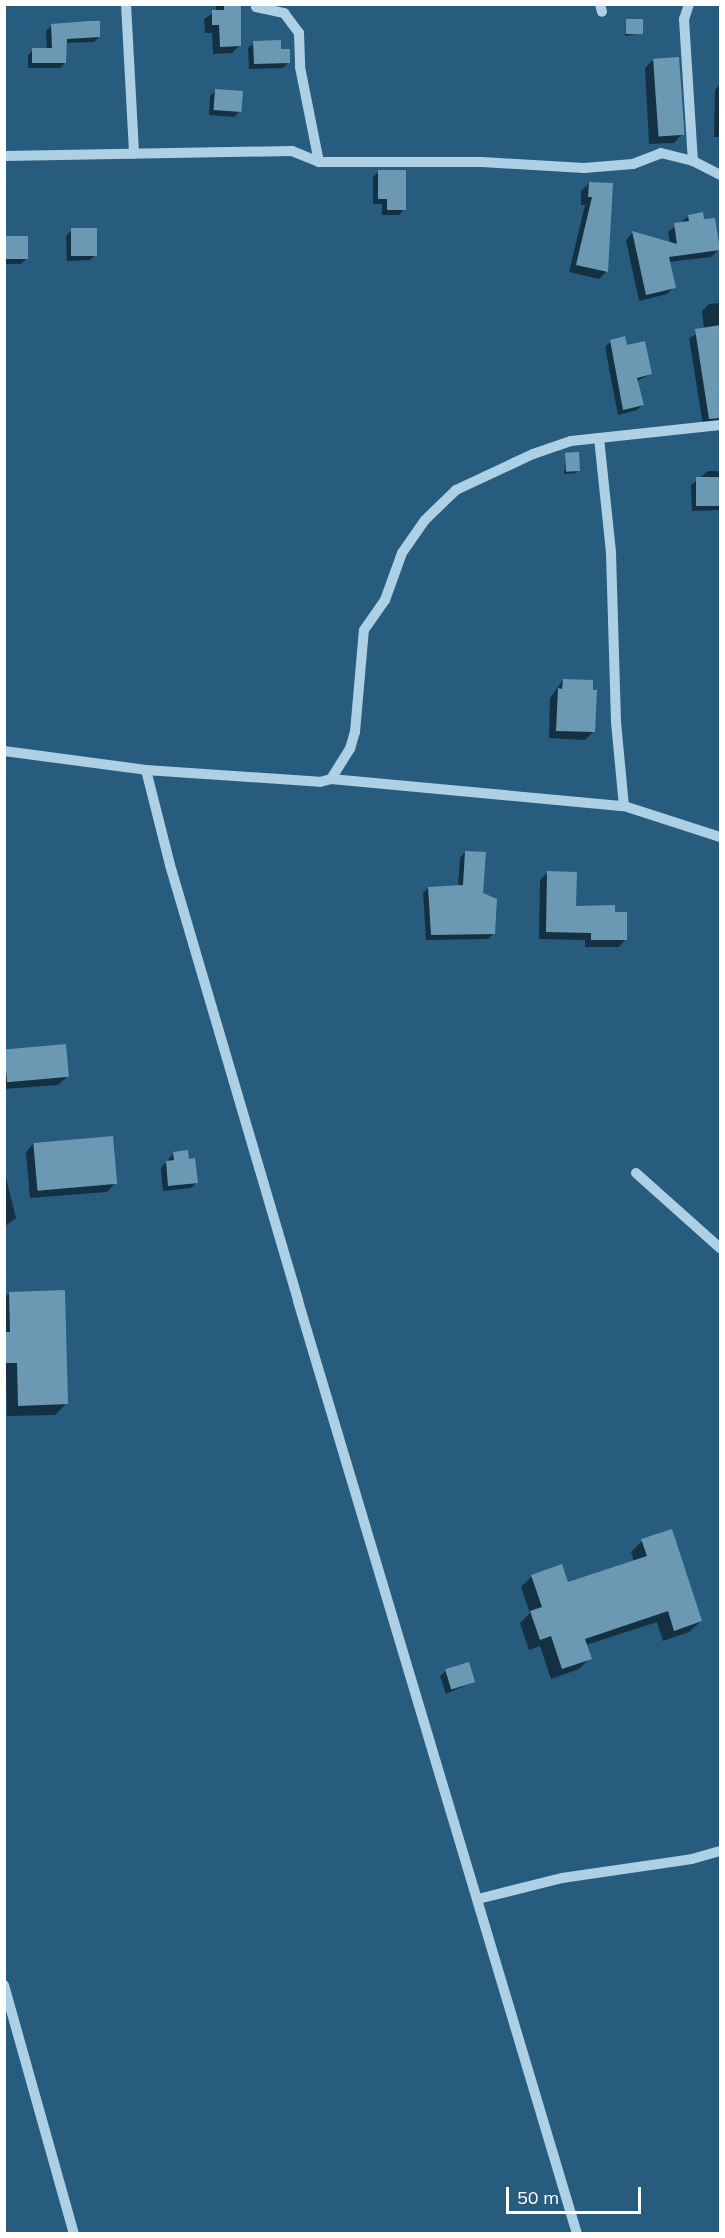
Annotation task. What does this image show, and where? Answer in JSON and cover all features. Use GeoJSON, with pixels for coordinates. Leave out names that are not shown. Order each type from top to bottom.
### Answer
{"type":"FeatureCollection","features":[{"type":"Feature","properties":{"kind":"street"},"geometry":{"type":"LineString","coordinates":[[126,4],[134,154]]}},
{"type":"Feature","properties":{"kind":"street"},"geometry":{"type":"LineString","coordinates":[[689,4],[684,19],[693,161]]}},
{"type":"Feature","properties":{"kind":"street"},"geometry":{"type":"LineString","coordinates":[[256,7],[284,13],[299,33],[300,67],[319,162]]}},
{"type":"Feature","properties":{"kind":"street"},"geometry":{"type":"LineString","coordinates":[[4,156],[292,151],[319,162],[482,162],[584,168],[633,164],[661,153],[693,161],[720,175]]}},
{"type":"Feature","properties":{"kind":"street"},"geometry":{"type":"LineString","coordinates":[[331,779],[350,750],[355,732],[364,630],[385,600],[402,553],[425,520],[456,490],[533,454],[571,441],[720,425]]}},
{"type":"Feature","properties":{"kind":"street"},"geometry":{"type":"LineString","coordinates":[[598,438],[611,553],[616,722],[624,806]]}},
{"type":"Feature","properties":{"kind":"street"},"geometry":{"type":"LineString","coordinates":[[4,751],[146,770],[320,782],[331,779],[624,806],[720,837]]}},
{"type":"Feature","properties":{"kind":"street"},"geometry":{"type":"LineString","coordinates":[[146,770],[170,865],[298,1301],[577,2234]]}},
{"type":"Feature","properties":{"kind":"street"},"geometry":{"type":"LineString","coordinates":[[636,1173],[720,1248]]}},
{"type":"Feature","properties":{"kind":"street"},"geometry":{"type":"LineString","coordinates":[[478,1899],[562,1878],[692,1859],[720,1851]]}},
{"type":"Feature","properties":{"kind":"street"},"geometry":{"type":"LineString","coordinates":[[4,1985],[74,2234]]}},
{"type":"Feature","properties":{"kind":"building"},"geometry":{"type":"Polygon","coordinates":[[[224,4],[241,4],[241,46],[220,47],[219,25],[212,25],[212,10],[224,10],[224,4]]]}},
{"type":"Feature","properties":{"kind":"building"},"geometry":{"type":"Polygon","coordinates":[[[626,19],[643,19],[643,34],[626,34],[626,19]]]}},
{"type":"Feature","properties":{"kind":"building"},"geometry":{"type":"Polygon","coordinates":[[[100,21],[100,37],[67,39],[66,63],[32,63],[32,48],[52,48],[51,24],[100,21]]]}},
{"type":"Feature","properties":{"kind":"building"},"geometry":{"type":"Polygon","coordinates":[[[281,40],[281,49],[290,49],[290,63],[254,64],[253,41],[281,40]]]}},
{"type":"Feature","properties":{"kind":"building"},"geometry":{"type":"Polygon","coordinates":[[[679,57],[684,135],[659,137],[653,59],[679,57]]]}},
{"type":"Feature","properties":{"kind":"building"},"geometry":{"type":"Polygon","coordinates":[[[215,89],[243,91],[241,112],[214,110],[215,89]]]}},
{"type":"Feature","properties":{"kind":"building"},"geometry":{"type":"Polygon","coordinates":[[[378,170],[406,170],[406,210],[387,210],[387,199],[378,199],[378,170]]]}},
{"type":"Feature","properties":{"kind":"building"},"geometry":{"type":"Polygon","coordinates":[[[589,182],[613,183],[608,272],[576,265],[592,197],[588,197],[589,182]]]}},
{"type":"Feature","properties":{"kind":"building"},"geometry":{"type":"Polygon","coordinates":[[[703,212],[704,219],[715,218],[720,250],[669,257],[676,288],[646,295],[632,231],[677,244],[674,223],[689,221],[688,215],[703,212]]]}},
{"type":"Feature","properties":{"kind":"building"},"geometry":{"type":"Polygon","coordinates":[[[71,228],[97,228],[97,256],[71,256],[71,228]]]}},
{"type":"Feature","properties":{"kind":"building"},"geometry":{"type":"Polygon","coordinates":[[[4,236],[28,236],[28,259],[4,259],[4,236]]]}},
{"type":"Feature","properties":{"kind":"building"},"geometry":{"type":"Polygon","coordinates":[[[720,325],[720,418],[709,419],[695,329],[720,325]]]}},
{"type":"Feature","properties":{"kind":"building"},"geometry":{"type":"Polygon","coordinates":[[[625,336],[627,345],[645,341],[652,374],[637,378],[644,405],[623,410],[610,340],[625,336]]]}},
{"type":"Feature","properties":{"kind":"building"},"geometry":{"type":"Polygon","coordinates":[[[579,452],[580,471],[566,472],[565,453],[579,452]]]}},
{"type":"Feature","properties":{"kind":"building"},"geometry":{"type":"Polygon","coordinates":[[[696,477],[720,477],[720,506],[696,506],[696,477]]]}},
{"type":"Feature","properties":{"kind":"building"},"geometry":{"type":"Polygon","coordinates":[[[563,679],[593,680],[593,690],[597,690],[595,732],[556,731],[558,688],[562,689],[563,679]]]}},
{"type":"Feature","properties":{"kind":"building"},"geometry":{"type":"Polygon","coordinates":[[[465,851],[486,852],[483,893],[497,899],[495,934],[431,935],[428,887],[463,885],[465,851]]]}},
{"type":"Feature","properties":{"kind":"building"},"geometry":{"type":"Polygon","coordinates":[[[547,871],[577,872],[576,906],[615,905],[615,912],[627,912],[627,940],[591,940],[591,933],[546,932],[547,871]]]}},
{"type":"Feature","properties":{"kind":"building"},"geometry":{"type":"Polygon","coordinates":[[[66,1044],[69,1077],[7,1082],[4,1049],[66,1044]]]}},
{"type":"Feature","properties":{"kind":"building"},"geometry":{"type":"Polygon","coordinates":[[[113,1136],[117,1184],[37,1191],[33,1143],[113,1136]]]}},
{"type":"Feature","properties":{"kind":"building"},"geometry":{"type":"Polygon","coordinates":[[[188,1150],[189,1159],[195,1158],[198,1183],[168,1186],[166,1161],[174,1160],[173,1152],[188,1150]]]}},
{"type":"Feature","properties":{"kind":"building"},"geometry":{"type":"Polygon","coordinates":[[[65,1290],[68,1404],[18,1406],[17,1363],[4,1363],[4,1332],[10,1332],[9,1292],[65,1290]]]}},
{"type":"Feature","properties":{"kind":"building"},"geometry":{"type":"Polygon","coordinates":[[[672,1529],[702,1621],[674,1631],[668,1611],[585,1639],[592,1659],[562,1669],[551,1636],[540,1640],[530,1611],[542,1607],[531,1575],[562,1564],[568,1582],[647,1556],[641,1539],[672,1529]]]}},
{"type":"Feature","properties":{"kind":"building"},"geometry":{"type":"Polygon","coordinates":[[[469,1662],[475,1682],[451,1689],[445,1669],[469,1662]]]}}]}
